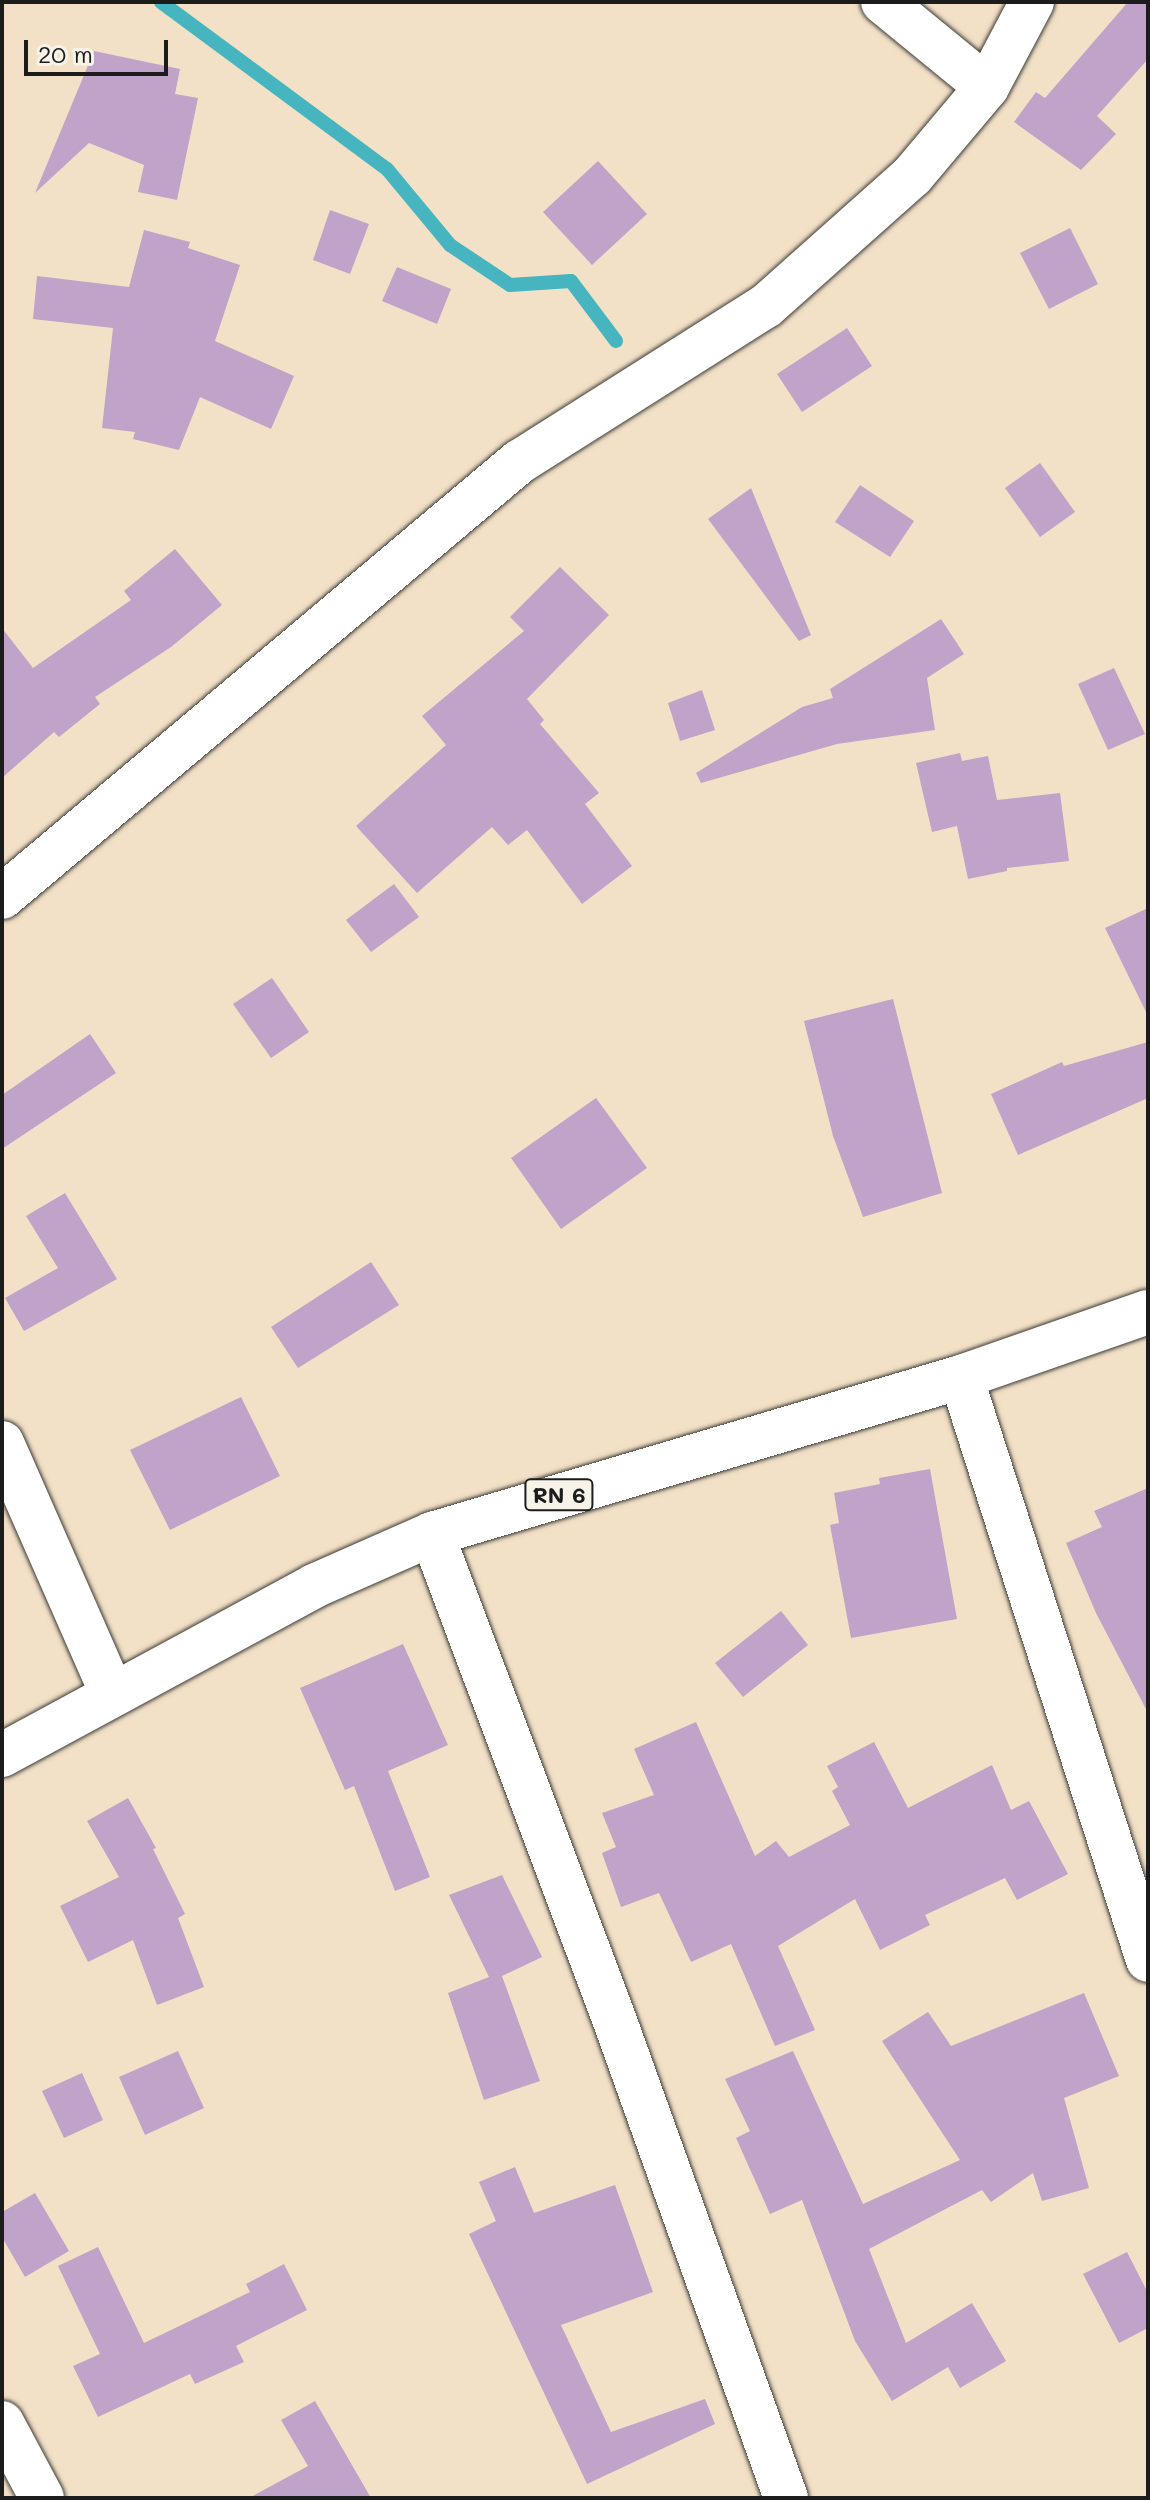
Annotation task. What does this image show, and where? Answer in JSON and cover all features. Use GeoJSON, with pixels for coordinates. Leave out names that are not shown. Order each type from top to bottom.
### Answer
{"type":"FeatureCollection","features":[{"type":"Feature","properties":{"kind":"street"},"geometry":{"type":"LineString","coordinates":[[883,2],[987,87]]}},
{"type":"Feature","properties":{"kind":"street"},"geometry":{"type":"LineString","coordinates":[[2,897],[519,462],[766,306],[912,176],[987,87],[1032,2]]}},
{"type":"Feature","properties":{"kind":"street","name":"RN 6"},"geometry":{"type":"LineString","coordinates":[[2,1755],[314,1586],[432,1534],[961,1377],[1148,1312]]}},
{"type":"Feature","properties":{"kind":"street"},"geometry":{"type":"LineString","coordinates":[[961,1377],[1148,1960]]}},
{"type":"Feature","properties":{"kind":"street"},"geometry":{"type":"LineString","coordinates":[[2,1443],[112,1694]]}},
{"type":"Feature","properties":{"kind":"street"},"geometry":{"type":"LineString","coordinates":[[432,1534],[616,2024],[786,2498]]}},
{"type":"Feature","properties":{"kind":"street"},"geometry":{"type":"LineString","coordinates":[[2,2423],[42,2498]]}},
{"type":"Feature","properties":{"kind":"building"},"geometry":{"type":"Polygon","coordinates":[[[1128,2],[1148,2],[1148,59],[1097,116],[1116,134],[1081,170],[1014,122],[1036,92],[1045,98],[1128,2]]]}},
{"type":"Feature","properties":{"kind":"building"},"geometry":{"type":"Polygon","coordinates":[[[94,51],[180,69],[175,94],[198,98],[177,200],[138,192],[144,165],[89,143],[35,193],[94,51]]]}},
{"type":"Feature","properties":{"kind":"building"},"geometry":{"type":"Polygon","coordinates":[[[598,161],[647,214],[592,265],[543,212],[598,161]]]}},
{"type":"Feature","properties":{"kind":"building"},"geometry":{"type":"Polygon","coordinates":[[[330,210],[369,224],[350,274],[313,260],[330,210]]]}},
{"type":"Feature","properties":{"kind":"building"},"geometry":{"type":"Polygon","coordinates":[[[1070,228],[1098,284],[1049,309],[1020,253],[1070,228]]]}},
{"type":"Feature","properties":{"kind":"building"},"geometry":{"type":"Polygon","coordinates":[[[144,230],[190,242],[188,248],[240,265],[215,341],[294,376],[271,429],[200,397],[179,450],[133,439],[135,432],[102,428],[113,328],[33,319],[37,276],[129,287],[144,230]]]}},
{"type":"Feature","properties":{"kind":"building"},"geometry":{"type":"Polygon","coordinates":[[[397,267],[451,289],[437,324],[382,301],[397,267]]]}},
{"type":"Feature","properties":{"kind":"building"},"geometry":{"type":"Polygon","coordinates":[[[847,328],[872,366],[802,412],[777,374],[847,328]]]}},
{"type":"Feature","properties":{"kind":"building"},"geometry":{"type":"Polygon","coordinates":[[[1040,463],[1075,512],[1040,537],[1005,488],[1040,463]]]}},
{"type":"Feature","properties":{"kind":"building"},"geometry":{"type":"Polygon","coordinates":[[[860,485],[914,521],[890,557],[835,522],[860,485]]]}},
{"type":"Feature","properties":{"kind":"building"},"geometry":{"type":"Polygon","coordinates":[[[751,488],[811,635],[799,641],[708,519],[751,488]]]}},
{"type":"Feature","properties":{"kind":"building"},"geometry":{"type":"Polygon","coordinates":[[[175,549],[222,605],[171,647],[95,697],[100,704],[59,737],[54,732],[2,778],[2,628],[33,668],[131,600],[124,591],[175,549]]]}},
{"type":"Feature","properties":{"kind":"building"},"geometry":{"type":"Polygon","coordinates":[[[560,567],[609,615],[527,699],[544,720],[540,724],[599,793],[585,804],[632,866],[582,904],[527,830],[508,845],[492,827],[417,893],[356,826],[446,745],[422,716],[524,631],[510,617],[560,567]]]}},
{"type":"Feature","properties":{"kind":"building"},"geometry":{"type":"Polygon","coordinates":[[[941,619],[964,654],[927,678],[935,730],[837,744],[701,783],[696,773],[802,707],[833,698],[830,689],[941,619]]]}},
{"type":"Feature","properties":{"kind":"building"},"geometry":{"type":"Polygon","coordinates":[[[1114,668],[1145,734],[1108,750],[1078,684],[1114,668]]]}},
{"type":"Feature","properties":{"kind":"building"},"geometry":{"type":"Polygon","coordinates":[[[702,690],[715,730],[680,741],[668,703],[702,690]]]}},
{"type":"Feature","properties":{"kind":"building"},"geometry":{"type":"Polygon","coordinates":[[[960,753],[962,761],[988,756],[997,800],[1060,793],[1069,861],[1007,868],[1007,871],[968,879],[957,826],[932,832],[916,763],[960,753]]]}},
{"type":"Feature","properties":{"kind":"building"},"geometry":{"type":"Polygon","coordinates":[[[394,884],[419,917],[371,952],[346,920],[394,884]]]}},
{"type":"Feature","properties":{"kind":"building"},"geometry":{"type":"Polygon","coordinates":[[[1148,908],[1148,1016],[1105,928],[1148,908]]]}},
{"type":"Feature","properties":{"kind":"building"},"geometry":{"type":"Polygon","coordinates":[[[272,978],[309,1032],[271,1058],[233,1004],[272,978]]]}},
{"type":"Feature","properties":{"kind":"building"},"geometry":{"type":"Polygon","coordinates":[[[893,999],[942,1193],[863,1217],[833,1136],[804,1021],[893,999]]]}},
{"type":"Feature","properties":{"kind":"building"},"geometry":{"type":"Polygon","coordinates":[[[90,1034],[116,1073],[2,1149],[2,1095],[90,1034]]]}},
{"type":"Feature","properties":{"kind":"building"},"geometry":{"type":"Polygon","coordinates":[[[1148,1042],[1148,1098],[1018,1155],[991,1094],[1062,1062],[1064,1066],[1148,1042]]]}},
{"type":"Feature","properties":{"kind":"building"},"geometry":{"type":"Polygon","coordinates":[[[596,1098],[647,1168],[561,1229],[511,1158],[596,1098]]]}},
{"type":"Feature","properties":{"kind":"building"},"geometry":{"type":"Polygon","coordinates":[[[65,1193],[117,1279],[24,1331],[5,1298],[58,1268],[26,1216],[65,1193]]]}},
{"type":"Feature","properties":{"kind":"building"},"geometry":{"type":"Polygon","coordinates":[[[371,1262],[399,1305],[298,1368],[271,1327],[371,1262]]]}},
{"type":"Feature","properties":{"kind":"building"},"geometry":{"type":"Polygon","coordinates":[[[241,1397],[280,1476],[170,1530],[130,1450],[241,1397]]]}},
{"type":"Feature","properties":{"kind":"building"},"geometry":{"type":"Polygon","coordinates":[[[930,1469],[957,1619],[851,1638],[830,1525],[839,1523],[834,1493],[880,1484],[879,1478],[930,1469]]]}},
{"type":"Feature","properties":{"kind":"building"},"geometry":{"type":"Polygon","coordinates":[[[1148,1488],[1148,1713],[1096,1613],[1066,1543],[1102,1527],[1094,1511],[1148,1488]]]}},
{"type":"Feature","properties":{"kind":"building"},"geometry":{"type":"Polygon","coordinates":[[[781,1611],[808,1645],[743,1697],[715,1663],[781,1611]]]}},
{"type":"Feature","properties":{"kind":"building"},"geometry":{"type":"Polygon","coordinates":[[[403,1644],[448,1745],[388,1771],[430,1877],[395,1891],[354,1786],[345,1790],[300,1688],[403,1644]]]}},
{"type":"Feature","properties":{"kind":"building"},"geometry":{"type":"Polygon","coordinates":[[[696,1722],[755,1856],[776,1841],[789,1857],[850,1825],[832,1791],[838,1787],[827,1766],[874,1742],[908,1808],[992,1765],[1011,1810],[1029,1801],[1068,1874],[1017,1900],[1005,1878],[925,1915],[930,1925],[880,1950],[855,1899],[778,1946],[815,2030],[775,2046],[731,1944],[691,1962],[659,1893],[621,1907],[602,1853],[616,1847],[602,1813],[654,1795],[634,1749],[696,1722]]]}},
{"type":"Feature","properties":{"kind":"building"},"geometry":{"type":"Polygon","coordinates":[[[128,1798],[156,1848],[153,1849],[185,1914],[178,1918],[204,1987],[157,2005],[133,1940],[88,1962],[60,1906],[119,1877],[87,1821],[128,1798]]]}},
{"type":"Feature","properties":{"kind":"building"},"geometry":{"type":"Polygon","coordinates":[[[502,1875],[542,1957],[502,1976],[540,2081],[484,2100],[448,1993],[489,1977],[449,1895],[502,1875]]]}},
{"type":"Feature","properties":{"kind":"building"},"geometry":{"type":"Polygon","coordinates":[[[1084,1993],[1119,2076],[1064,2098],[1089,2188],[1042,2201],[1033,2173],[991,2202],[982,2190],[869,2249],[906,2343],[972,2303],[1006,2361],[960,2388],[948,2367],[892,2401],[855,2341],[802,2200],[770,2214],[736,2138],[750,2131],[725,2079],[793,2051],[863,2204],[960,2160],[882,2041],[928,2012],[951,2046],[1084,1993]]]}},
{"type":"Feature","properties":{"kind":"building"},"geometry":{"type":"Polygon","coordinates":[[[178,2051],[204,2108],[145,2135],[119,2077],[178,2051]]]}},
{"type":"Feature","properties":{"kind":"building"},"geometry":{"type":"Polygon","coordinates":[[[82,2073],[103,2120],[64,2138],[42,2091],[82,2073]]]}},
{"type":"Feature","properties":{"kind":"building"},"geometry":{"type":"Polygon","coordinates":[[[515,2167],[534,2213],[615,2185],[653,2292],[561,2325],[611,2432],[705,2399],[715,2424],[587,2484],[469,2234],[496,2221],[479,2182],[515,2167]]]}},
{"type":"Feature","properties":{"kind":"building"},"geometry":{"type":"Polygon","coordinates":[[[35,2193],[69,2251],[25,2277],[2,2237],[2,2212],[35,2193]]]}},
{"type":"Feature","properties":{"kind":"building"},"geometry":{"type":"Polygon","coordinates":[[[98,2247],[144,2343],[250,2292],[246,2284],[284,2264],[307,2310],[236,2346],[244,2362],[195,2384],[190,2374],[98,2417],[73,2366],[100,2354],[58,2266],[98,2247]]]}},
{"type":"Feature","properties":{"kind":"building"},"geometry":{"type":"Polygon","coordinates":[[[1127,2252],[1148,2293],[1148,2328],[1119,2343],[1083,2274],[1127,2252]]]}},
{"type":"Feature","properties":{"kind":"building"},"geometry":{"type":"Polygon","coordinates":[[[315,2401],[371,2498],[249,2498],[308,2466],[281,2420],[315,2401]]]}},
{"type":"Feature","properties":{"kind":"waterway"},"geometry":{"type":"LineString","coordinates":[[161,2],[387,169],[450,245],[510,285],[571,281],[616,341]]}}]}
